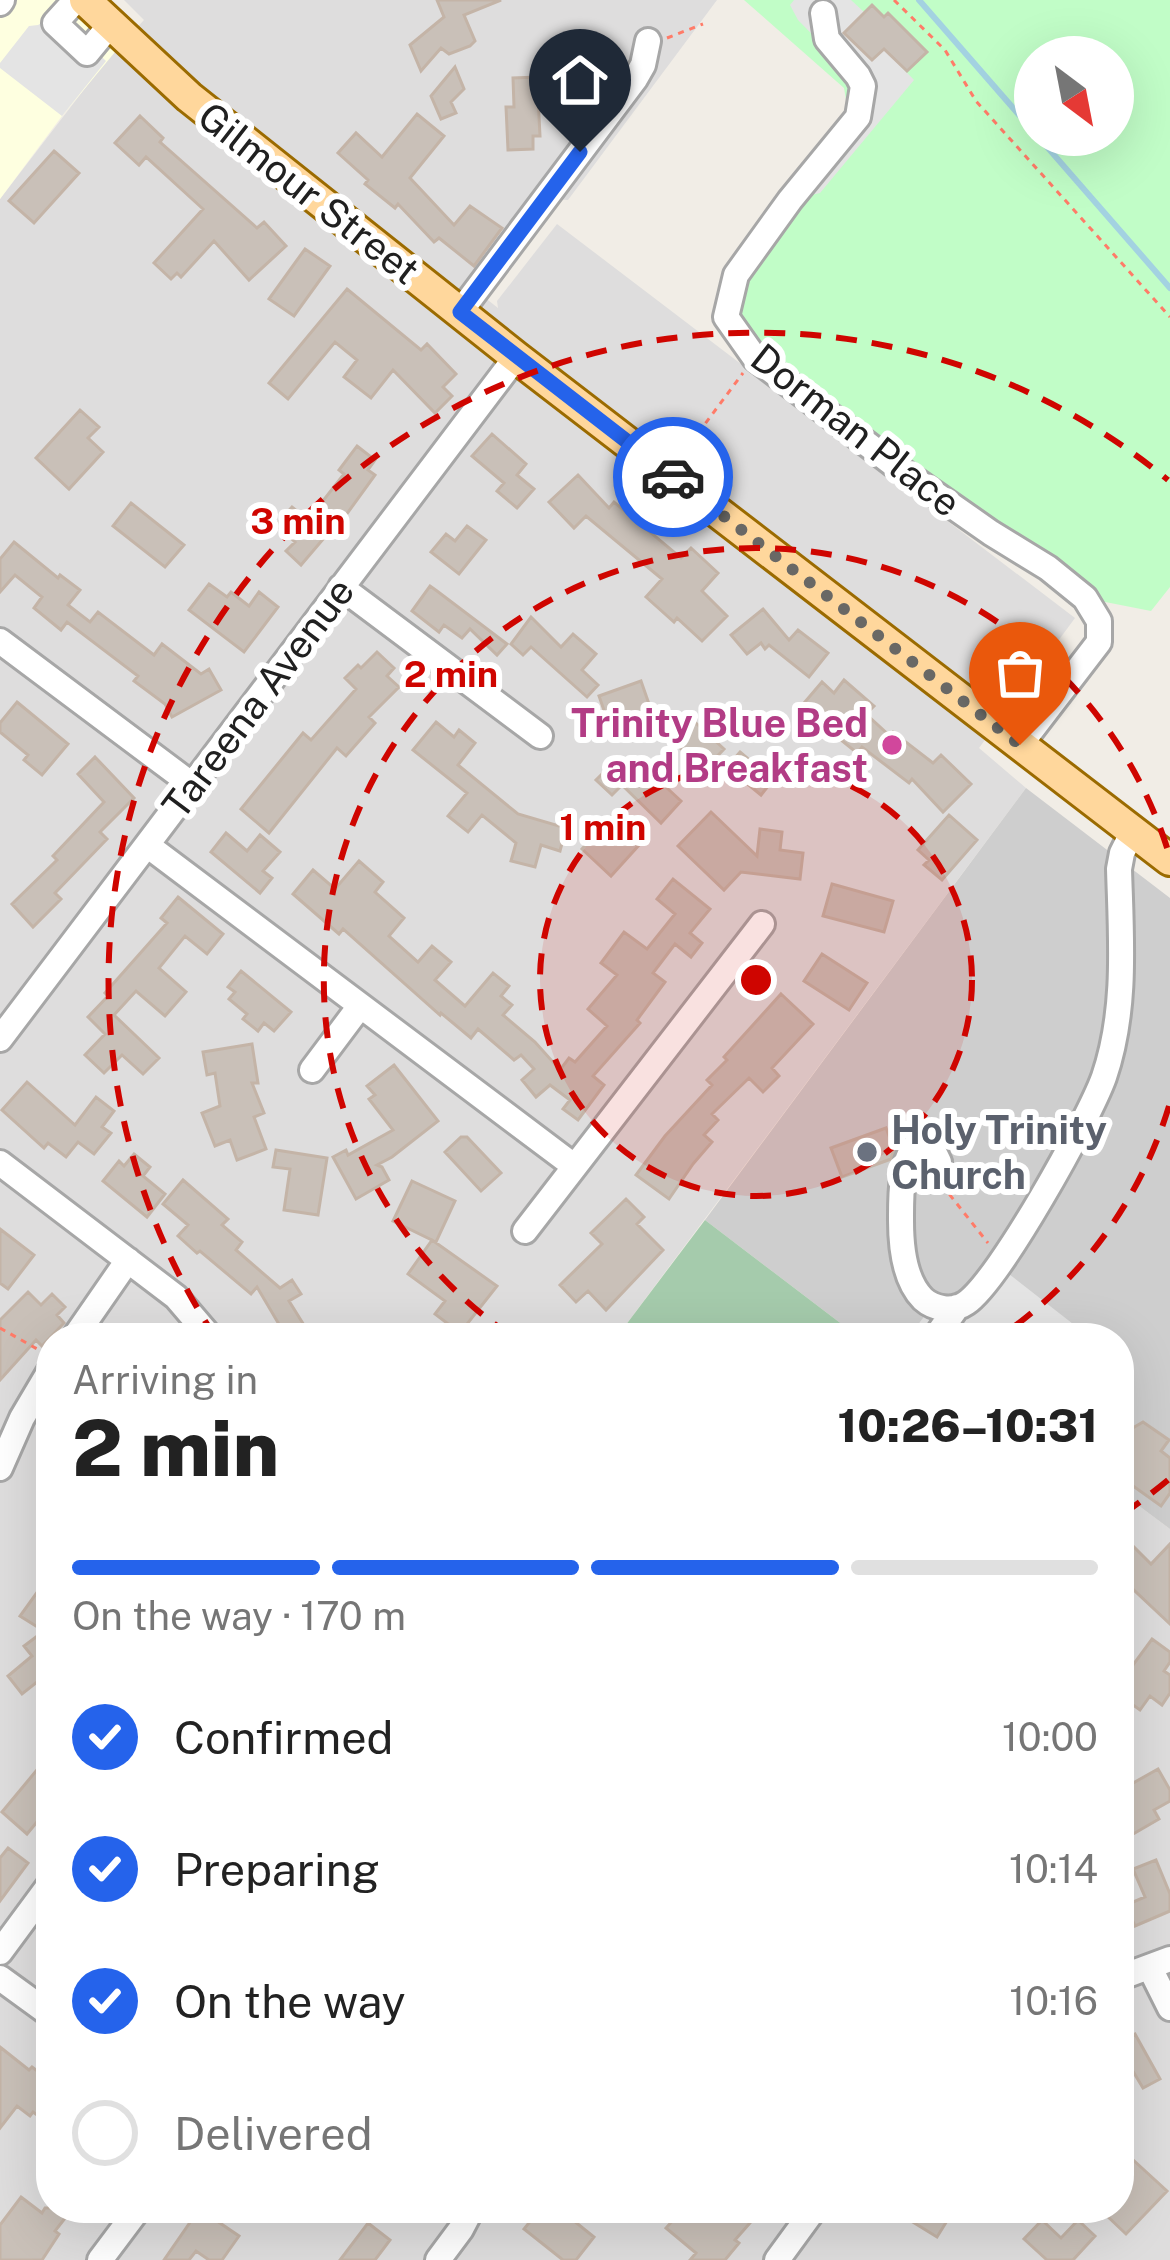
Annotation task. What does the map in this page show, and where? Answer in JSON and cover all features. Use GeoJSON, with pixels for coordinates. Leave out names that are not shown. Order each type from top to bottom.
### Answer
{"type":"FeatureCollection","features":[{"type":"Feature","properties":{"kind":"main road","name":"Gilmour Street"},"geometry":{"type":"LineString","coordinates":[[80,0],[189,98],[516,357],[1170,860]]}},
{"type":"Feature","properties":{"kind":"street","name":"Dorman Place"},"geometry":{"type":"LineString","coordinates":[[823,14],[827,39],[863,86],[857,117],[736,274],[726,317],[754,358],[1084,598],[1099,621],[1099,641],[1020,745]]}},
{"type":"Feature","properties":{"kind":"street"},"geometry":{"type":"LineString","coordinates":[[460,312],[635,79],[648,41]]}},
{"type":"Feature","properties":{"kind":"street","name":"Tareena Avenue"},"geometry":{"type":"LineString","coordinates":[[0,1039],[516,357]]}},
{"type":"Feature","properties":{"kind":"street"},"geometry":{"type":"LineString","coordinates":[[341,587],[540,736]]}},
{"type":"Feature","properties":{"kind":"street"},"geometry":{"type":"LineString","coordinates":[[0,642],[191,784]]}},
{"type":"Feature","properties":{"kind":"street"},"geometry":{"type":"LineString","coordinates":[[946,1323],[1001,1260],[1057,1170],[1102,1081],[1120,994],[1119,868],[1133,831]]}},
{"type":"Feature","properties":{"kind":"street"},"geometry":{"type":"LineString","coordinates":[[147,845],[574,1166]]}},
{"type":"Feature","properties":{"kind":"street"},"geometry":{"type":"LineString","coordinates":[[525,1231],[762,924]]}},
{"type":"Feature","properties":{"kind":"street"},"geometry":{"type":"LineString","coordinates":[[312,1070],[360,1006]]}},
{"type":"Feature","properties":{"kind":"street"},"geometry":{"type":"LineString","coordinates":[[932,1154],[918,1143],[908,1156],[901,1202],[904,1256],[921,1297],[937,1307],[957,1307]]}},
{"type":"Feature","properties":{"kind":"street"},"geometry":{"type":"LineString","coordinates":[[0,1163],[176,1297],[198,1323]]}},
{"type":"Feature","properties":{"kind":"street"},"geometry":{"type":"LineString","coordinates":[[84,1323],[128,1260]]}},
{"type":"Feature","properties":{"kind":"street"},"geometry":{"type":"LineString","coordinates":[[0,1468],[36,1394]]}},
{"type":"Feature","properties":{"kind":"street"},"geometry":{"type":"LineString","coordinates":[[0,1952],[36,1903]]}},
{"type":"Feature","properties":{"kind":"street"},"geometry":{"type":"LineString","coordinates":[[1160,1964],[1170,2008]]}},
{"type":"Feature","properties":{"kind":"street"},"geometry":{"type":"LineString","coordinates":[[0,1978],[36,2004]]}},
{"type":"Feature","properties":{"kind":"street"},"geometry":{"type":"LineString","coordinates":[[100,2260],[128,2223]]}},
{"type":"Feature","properties":{"kind":"street"},"geometry":{"type":"LineString","coordinates":[[438,2260],[464,2223]]}},
{"type":"Feature","properties":{"kind":"street"},"geometry":{"type":"LineString","coordinates":[[777,2260],[804,2223]]}},
{"type":"Feature","properties":{"kind":"path"},"geometry":{"type":"LineString","coordinates":[[894,0],[945,50],[976,100],[1170,317]]}},
{"type":"Feature","properties":{"kind":"path"},"geometry":{"type":"LineString","coordinates":[[648,41],[674,37],[703,24]]}},
{"type":"Feature","properties":{"kind":"path"},"geometry":{"type":"LineString","coordinates":[[668,473],[754,358]]}},
{"type":"Feature","properties":{"kind":"path"},"geometry":{"type":"LineString","coordinates":[[932,1154],[993,1250]]}},
{"type":"Feature","properties":{"kind":"path"},"geometry":{"type":"LineString","coordinates":[[0,1328],[36,1349]]}},
{"type":"Feature","properties":{"kind":"shaded area"},"geometry":{"type":"Polygon","coordinates":[[[0,0],[85,0],[125,40],[0,199],[0,0]]]}},
{"type":"Feature","properties":{"kind":"shaded area"},"geometry":{"type":"Polygon","coordinates":[[[124,0],[717,0],[568,200],[549,199],[479,293],[498,308],[497,301],[557,224],[1075,618],[979,748],[1026,788],[627,1323],[36,1323],[36,2223],[1134,2223],[1134,1502],[1170,1529],[1170,2260],[0,2260],[0,199],[106,61],[144,20],[124,0]]]}},
{"type":"Feature","properties":{"kind":"shaded area"},"geometry":{"type":"Polygon","coordinates":[[[794,0],[851,0],[864,12],[845,33],[884,49],[914,80],[820,193],[790,200],[856,108],[859,82],[798,20],[790,5],[794,0]]]}},
{"type":"Feature","properties":{"kind":"shaded area"},"geometry":{"type":"Polygon","coordinates":[[[57,14],[106,61],[62,116],[0,68],[29,26],[57,14]]]}},
{"type":"Feature","properties":{"kind":"shaded area","name":"Holy Trinity Church"},"geometry":{"type":"Polygon","coordinates":[[[1026,788],[1170,898],[1170,1529],[1134,1502],[1134,1323],[840,1323],[705,1220],[1026,788]]]}},
{"type":"Feature","properties":{"kind":"shaded area"},"geometry":{"type":"Polygon","coordinates":[[[705,1220],[840,1323],[627,1323],[705,1220]]]}},
{"type":"Feature","properties":{"kind":"shaded area"},"geometry":{"type":"Polygon","coordinates":[[[991,1260],[1072,1323],[919,1323],[935,1302],[960,1298],[991,1260]]]}},
{"type":"Feature","properties":{"kind":"green space"},"geometry":{"type":"Polygon","coordinates":[[[744,0],[1170,0],[1170,587],[1151,611],[1085,598],[739,338],[736,275],[855,108],[846,100],[844,88],[744,0]]]}},
{"type":"Feature","properties":{"kind":"building"},"geometry":{"type":"Polygon","coordinates":[[[437,0],[501,0],[464,15],[475,41],[470,46],[449,54],[441,48],[421,71],[410,45],[444,17],[437,0]]]}},
{"type":"Feature","properties":{"kind":"building"},"geometry":{"type":"Polygon","coordinates":[[[872,5],[884,17],[888,13],[927,52],[907,71],[884,49],[872,60],[844,33],[872,5]]]}},
{"type":"Feature","properties":{"kind":"building"},"geometry":{"type":"Polygon","coordinates":[[[455,67],[464,89],[451,102],[456,113],[441,119],[431,96],[455,67]]]}},
{"type":"Feature","properties":{"kind":"building"},"geometry":{"type":"Polygon","coordinates":[[[537,77],[540,136],[533,136],[533,149],[508,150],[506,107],[514,107],[513,78],[537,77]]]}},
{"type":"Feature","properties":{"kind":"building"},"geometry":{"type":"Polygon","coordinates":[[[417,114],[444,136],[410,178],[454,225],[470,206],[502,228],[474,266],[439,238],[434,242],[398,204],[395,208],[365,184],[368,180],[338,153],[356,133],[382,157],[417,114]]]}},
{"type":"Feature","properties":{"kind":"building"},"geometry":{"type":"Polygon","coordinates":[[[140,116],[163,138],[160,142],[257,228],[264,222],[286,246],[249,280],[214,241],[181,277],[177,273],[171,279],[154,263],[203,209],[146,157],[139,165],[115,143],[140,116]]]}},
{"type":"Feature","properties":{"kind":"building"},"geometry":{"type":"Polygon","coordinates":[[[54,151],[79,173],[34,223],[9,201],[54,151]]]}},
{"type":"Feature","properties":{"kind":"building"},"geometry":{"type":"Polygon","coordinates":[[[305,249],[330,266],[294,316],[269,299],[305,249]]]}},
{"type":"Feature","properties":{"kind":"building"},"geometry":{"type":"Polygon","coordinates":[[[347,289],[421,350],[427,344],[456,374],[443,387],[452,396],[435,413],[393,370],[371,398],[344,377],[357,360],[335,342],[288,399],[269,383],[347,289]]]}},
{"type":"Feature","properties":{"kind":"building"},"geometry":{"type":"Polygon","coordinates":[[[80,410],[99,427],[88,438],[103,452],[69,489],[36,458],[80,410]]]}},
{"type":"Feature","properties":{"kind":"building"},"geometry":{"type":"Polygon","coordinates":[[[492,434],[526,464],[517,475],[534,489],[517,508],[497,491],[504,483],[472,456],[492,434]]]}},
{"type":"Feature","properties":{"kind":"building"},"geometry":{"type":"Polygon","coordinates":[[[357,446],[375,460],[368,470],[375,475],[333,533],[301,565],[286,551],[295,542],[276,525],[292,507],[308,520],[344,474],[339,470],[357,446]]]}},
{"type":"Feature","properties":{"kind":"building"},"geometry":{"type":"Polygon","coordinates":[[[578,475],[609,508],[614,502],[681,558],[691,548],[718,573],[702,591],[727,616],[702,641],[646,597],[662,579],[586,516],[574,528],[549,502],[578,475]]]}},
{"type":"Feature","properties":{"kind":"building"},"geometry":{"type":"Polygon","coordinates":[[[131,503],[184,545],[165,567],[113,526],[131,503]]]}},
{"type":"Feature","properties":{"kind":"building"},"geometry":{"type":"Polygon","coordinates":[[[467,526],[486,540],[459,574],[431,552],[446,534],[455,541],[467,526]]]}},
{"type":"Feature","properties":{"kind":"building"},"geometry":{"type":"Polygon","coordinates":[[[14,542],[80,590],[68,605],[90,622],[98,612],[154,655],[162,644],[201,674],[209,669],[221,690],[172,717],[165,704],[134,681],[138,676],[67,622],[61,630],[34,608],[42,597],[15,575],[0,592],[0,559],[14,542]]]}},
{"type":"Feature","properties":{"kind":"building"},"geometry":{"type":"Polygon","coordinates":[[[209,584],[249,606],[259,592],[278,607],[244,652],[189,610],[209,584]]]}},
{"type":"Feature","properties":{"kind":"building"},"geometry":{"type":"Polygon","coordinates":[[[430,586],[507,644],[497,655],[470,629],[462,638],[444,625],[439,632],[412,611],[430,586]]]}},
{"type":"Feature","properties":{"kind":"building"},"geometry":{"type":"Polygon","coordinates":[[[763,609],[789,640],[798,630],[828,653],[809,677],[769,645],[765,649],[761,643],[747,654],[731,635],[763,609]]]}},
{"type":"Feature","properties":{"kind":"building"},"geometry":{"type":"Polygon","coordinates":[[[531,617],[561,647],[573,634],[596,654],[582,670],[598,685],[587,697],[531,647],[523,655],[511,644],[531,617]]]}},
{"type":"Feature","properties":{"kind":"building"},"geometry":{"type":"Polygon","coordinates":[[[377,652],[394,668],[387,676],[399,687],[369,717],[375,723],[346,756],[337,748],[269,833],[241,809],[303,733],[311,740],[356,689],[345,678],[377,652]]]}},
{"type":"Feature","properties":{"kind":"building"},"geometry":{"type":"Polygon","coordinates":[[[844,680],[874,706],[866,714],[890,736],[893,732],[933,763],[941,755],[971,784],[943,812],[912,779],[909,783],[862,747],[857,753],[830,731],[827,735],[798,710],[822,682],[834,693],[844,680]]]}},
{"type":"Feature","properties":{"kind":"building"},"geometry":{"type":"Polygon","coordinates":[[[641,681],[656,724],[614,739],[599,696],[641,681]]]}},
{"type":"Feature","properties":{"kind":"building"},"geometry":{"type":"Polygon","coordinates":[[[17,702],[68,744],[42,775],[24,760],[28,755],[0,732],[0,723],[17,702]]]}},
{"type":"Feature","properties":{"kind":"building"},"geometry":{"type":"Polygon","coordinates":[[[685,713],[724,749],[704,770],[665,734],[685,713]]]}},
{"type":"Feature","properties":{"kind":"building"},"geometry":{"type":"Polygon","coordinates":[[[436,722],[454,737],[459,730],[475,743],[458,765],[518,814],[566,828],[560,851],[541,845],[535,867],[511,861],[516,843],[482,815],[468,832],[448,816],[467,793],[413,750],[436,722]]]}},
{"type":"Feature","properties":{"kind":"building"},"geometry":{"type":"Polygon","coordinates":[[[740,752],[773,780],[761,795],[727,767],[740,752]]]}},
{"type":"Feature","properties":{"kind":"building"},"geometry":{"type":"Polygon","coordinates":[[[95,757],[134,798],[100,832],[107,839],[55,893],[61,899],[33,927],[12,904],[57,860],[53,856],[104,802],[78,774],[95,757]]]}},
{"type":"Feature","properties":{"kind":"building"},"geometry":{"type":"Polygon","coordinates":[[[641,764],[681,801],[661,823],[622,785],[612,795],[596,780],[608,768],[623,783],[641,764]]]}},
{"type":"Feature","properties":{"kind":"building"},"geometry":{"type":"Polygon","coordinates":[[[711,812],[757,856],[760,829],[782,832],[780,850],[803,853],[800,879],[741,872],[724,890],[678,846],[711,812]]]}},
{"type":"Feature","properties":{"kind":"building"},"geometry":{"type":"Polygon","coordinates":[[[949,815],[977,840],[942,880],[924,865],[929,860],[918,850],[949,815]]]}},
{"type":"Feature","properties":{"kind":"building"},"geometry":{"type":"Polygon","coordinates":[[[611,817],[640,844],[611,876],[582,849],[611,817]]]}},
{"type":"Feature","properties":{"kind":"building"},"geometry":{"type":"Polygon","coordinates":[[[226,833],[247,851],[260,835],[280,852],[263,871],[272,878],[260,893],[211,852],[226,833]]]}},
{"type":"Feature","properties":{"kind":"building"},"geometry":{"type":"Polygon","coordinates":[[[359,861],[383,882],[375,892],[404,918],[389,936],[418,962],[432,946],[451,962],[435,980],[465,1006],[493,973],[509,986],[501,996],[512,1005],[503,1015],[560,1070],[569,1058],[575,1062],[607,1026],[588,1009],[617,975],[601,963],[624,932],[647,949],[675,914],[657,899],[673,879],[710,909],[690,933],[702,943],[691,957],[675,944],[653,973],[665,982],[637,1020],[640,1023],[593,1076],[604,1085],[578,1120],[563,1109],[570,1100],[550,1085],[536,1097],[522,1080],[534,1069],[521,1055],[514,1060],[478,1029],[471,1038],[343,929],[339,934],[293,894],[313,870],[335,889],[359,861]]]}},
{"type":"Feature","properties":{"kind":"building"},"geometry":{"type":"Polygon","coordinates":[[[832,884],[893,901],[884,932],[823,916],[832,884]]]}},
{"type":"Feature","properties":{"kind":"building"},"geometry":{"type":"Polygon","coordinates":[[[178,897],[223,934],[207,954],[185,936],[159,968],[186,992],[165,1016],[136,991],[114,1015],[159,1058],[143,1074],[122,1055],[104,1073],[85,1055],[105,1034],[88,1017],[167,923],[161,918],[178,897]]]}},
{"type":"Feature","properties":{"kind":"building"},"geometry":{"type":"Polygon","coordinates":[[[822,954],[867,983],[849,1010],[804,981],[822,954]]]}},
{"type":"Feature","properties":{"kind":"building"},"geometry":{"type":"Polygon","coordinates":[[[241,971],[291,1012],[274,1031],[264,1023],[258,1031],[229,999],[235,992],[228,987],[241,971]]]}},
{"type":"Feature","properties":{"kind":"building"},"geometry":{"type":"Polygon","coordinates":[[[781,994],[813,1024],[772,1068],[779,1076],[763,1092],[749,1078],[712,1114],[718,1120],[704,1135],[712,1142],[669,1199],[636,1175],[712,1085],[707,1080],[727,1060],[724,1057],[781,994]]]}},
{"type":"Feature","properties":{"kind":"building"},"geometry":{"type":"Polygon","coordinates":[[[252,1044],[258,1083],[252,1083],[264,1113],[254,1117],[266,1149],[237,1160],[230,1140],[215,1146],[202,1113],[220,1106],[215,1073],[207,1075],[203,1052],[252,1044]]]}},
{"type":"Feature","properties":{"kind":"building"},"geometry":{"type":"Polygon","coordinates":[[[394,1065],[438,1121],[377,1165],[389,1180],[356,1199],[333,1157],[346,1150],[348,1155],[393,1130],[369,1099],[375,1095],[367,1086],[394,1065]]]}},
{"type":"Feature","properties":{"kind":"building"},"geometry":{"type":"Polygon","coordinates":[[[27,1082],[75,1125],[96,1097],[114,1111],[102,1127],[111,1133],[94,1154],[78,1142],[66,1157],[48,1143],[44,1148],[2,1110],[27,1082]]]}},
{"type":"Feature","properties":{"kind":"building","name":"Holy Trinity Church"},"geometry":{"type":"Polygon","coordinates":[[[886,1128],[894,1149],[891,1159],[842,1177],[831,1148],[886,1128]]]}},
{"type":"Feature","properties":{"kind":"building"},"geometry":{"type":"Polygon","coordinates":[[[467,1137],[501,1173],[481,1191],[445,1152],[467,1137]]]}},
{"type":"Feature","properties":{"kind":"building"},"geometry":{"type":"Polygon","coordinates":[[[276,1150],[327,1158],[318,1215],[284,1210],[290,1169],[273,1167],[276,1150]]]}},
{"type":"Feature","properties":{"kind":"building"},"geometry":{"type":"Polygon","coordinates":[[[134,1154],[150,1167],[143,1176],[165,1194],[147,1217],[103,1181],[119,1161],[124,1166],[134,1154]]]}},
{"type":"Feature","properties":{"kind":"building"},"geometry":{"type":"Polygon","coordinates":[[[183,1180],[228,1219],[222,1225],[242,1242],[236,1250],[280,1288],[292,1280],[301,1294],[289,1301],[303,1323],[278,1323],[257,1287],[251,1294],[178,1236],[188,1225],[163,1204],[183,1180]]]}},
{"type":"Feature","properties":{"kind":"building"},"geometry":{"type":"Polygon","coordinates":[[[412,1181],[455,1201],[436,1242],[393,1221],[412,1181]]]}},
{"type":"Feature","properties":{"kind":"building"},"geometry":{"type":"Polygon","coordinates":[[[626,1199],[644,1217],[637,1224],[663,1250],[606,1310],[588,1291],[576,1302],[560,1285],[602,1244],[591,1233],[626,1199]]]}},
{"type":"Feature","properties":{"kind":"building"},"geometry":{"type":"Polygon","coordinates":[[[0,1229],[34,1255],[8,1289],[0,1283],[0,1229]]]}},
{"type":"Feature","properties":{"kind":"building"},"geometry":{"type":"Polygon","coordinates":[[[432,1240],[497,1286],[468,1323],[447,1323],[435,1314],[445,1301],[408,1274],[432,1240]]]}},
{"type":"Feature","properties":{"kind":"building"},"geometry":{"type":"Polygon","coordinates":[[[28,1292],[41,1305],[52,1294],[65,1307],[57,1315],[64,1323],[36,1323],[36,1340],[0,1380],[0,1320],[28,1292]]]}},
{"type":"Feature","properties":{"kind":"building"},"geometry":{"type":"Polygon","coordinates":[[[1143,1422],[1169,1440],[1161,1451],[1170,1458],[1170,1493],[1161,1506],[1134,1487],[1134,1427],[1143,1422]]]}},
{"type":"Feature","properties":{"kind":"building"},"geometry":{"type":"Polygon","coordinates":[[[1170,1544],[1170,1624],[1134,1590],[1134,1547],[1151,1564],[1170,1544]]]}},
{"type":"Feature","properties":{"kind":"building"},"geometry":{"type":"Polygon","coordinates":[[[36,1594],[36,1626],[20,1616],[36,1594]]]}},
{"type":"Feature","properties":{"kind":"building"},"geometry":{"type":"Polygon","coordinates":[[[36,1637],[36,1683],[22,1694],[8,1676],[32,1656],[24,1646],[36,1637]]]}},
{"type":"Feature","properties":{"kind":"building"},"geometry":{"type":"Polygon","coordinates":[[[1152,1639],[1170,1652],[1164,1671],[1170,1675],[1170,1693],[1162,1705],[1150,1696],[1140,1710],[1134,1706],[1134,1664],[1152,1639]]]}},
{"type":"Feature","properties":{"kind":"building"},"geometry":{"type":"Polygon","coordinates":[[[1158,1769],[1170,1790],[1170,1801],[1154,1810],[1159,1819],[1134,1834],[1134,1783],[1158,1769]]]}},
{"type":"Feature","properties":{"kind":"building"},"geometry":{"type":"Polygon","coordinates":[[[36,1771],[36,1823],[27,1834],[2,1812],[36,1771]]]}},
{"type":"Feature","properties":{"kind":"building"},"geometry":{"type":"Polygon","coordinates":[[[8,1848],[28,1863],[0,1901],[0,1858],[8,1848]]]}},
{"type":"Feature","properties":{"kind":"building"},"geometry":{"type":"Polygon","coordinates":[[[1156,1860],[1170,1894],[1170,1911],[1135,1926],[1134,1902],[1145,1897],[1134,1869],[1156,1860]]]}},
{"type":"Feature","properties":{"kind":"building"},"geometry":{"type":"Polygon","coordinates":[[[1134,2035],[1160,2079],[1143,2088],[1134,2073],[1134,2035]]]}},
{"type":"Feature","properties":{"kind":"building"},"geometry":{"type":"Polygon","coordinates":[[[0,2047],[29,2070],[36,2070],[36,2114],[30,2116],[17,2106],[0,2128],[0,2047]]]}},
{"type":"Feature","properties":{"kind":"building"},"geometry":{"type":"Polygon","coordinates":[[[1134,2161],[1167,2191],[1126,2234],[1114,2223],[1134,2223],[1134,2161]]]}},
{"type":"Feature","properties":{"kind":"building"},"geometry":{"type":"Polygon","coordinates":[[[21,2197],[36,2208],[36,2223],[61,2223],[42,2260],[0,2260],[0,2225],[21,2197]]]}},
{"type":"Feature","properties":{"kind":"building"},"geometry":{"type":"Polygon","coordinates":[[[190,2223],[220,2223],[239,2236],[222,2260],[209,2260],[196,2251],[189,2260],[164,2260],[190,2223]]]}},
{"type":"Feature","properties":{"kind":"building"},"geometry":{"type":"Polygon","coordinates":[[[368,2223],[390,2240],[375,2260],[340,2260],[368,2223]]]}},
{"type":"Feature","properties":{"kind":"building"},"geometry":{"type":"Polygon","coordinates":[[[529,2223],[577,2223],[594,2237],[576,2260],[563,2260],[524,2229],[529,2223]]]}},
{"type":"Feature","properties":{"kind":"building"},"geometry":{"type":"Polygon","coordinates":[[[670,2223],[750,2223],[725,2260],[690,2260],[696,2253],[666,2228],[670,2223]]]}},
{"type":"Feature","properties":{"kind":"building"},"geometry":{"type":"Polygon","coordinates":[[[914,2223],[946,2223],[937,2237],[914,2223]]]}},
{"type":"Feature","properties":{"kind":"building"},"geometry":{"type":"Polygon","coordinates":[[[1039,2223],[1061,2238],[1075,2223],[1095,2236],[1073,2260],[1047,2260],[1024,2239],[1039,2223]]]}},
{"type":"Feature","properties":{"kind":"waterway"},"geometry":{"type":"LineString","coordinates":[[919,0],[1170,288]]}},
{"type":"Feature","properties":{"kind":"way so far"},"geometry":{"type":"LineString","coordinates":[[673,477],[1020,745]]}},
{"type":"Feature","properties":{"kind":"place","name":"Trinity Blue Bed and Breakfast"},"geometry":{"type":"Point","coordinates":[892,745]}},
{"type":"Feature","properties":{"kind":"place","name":"Holy Trinity Church"},"geometry":{"type":"Point","coordinates":[867,1152]}},
{"type":"Feature","properties":{"kind":"route"},"geometry":{"type":"LineString","coordinates":[[580,152],[460,312],[673,477]]}}]}
